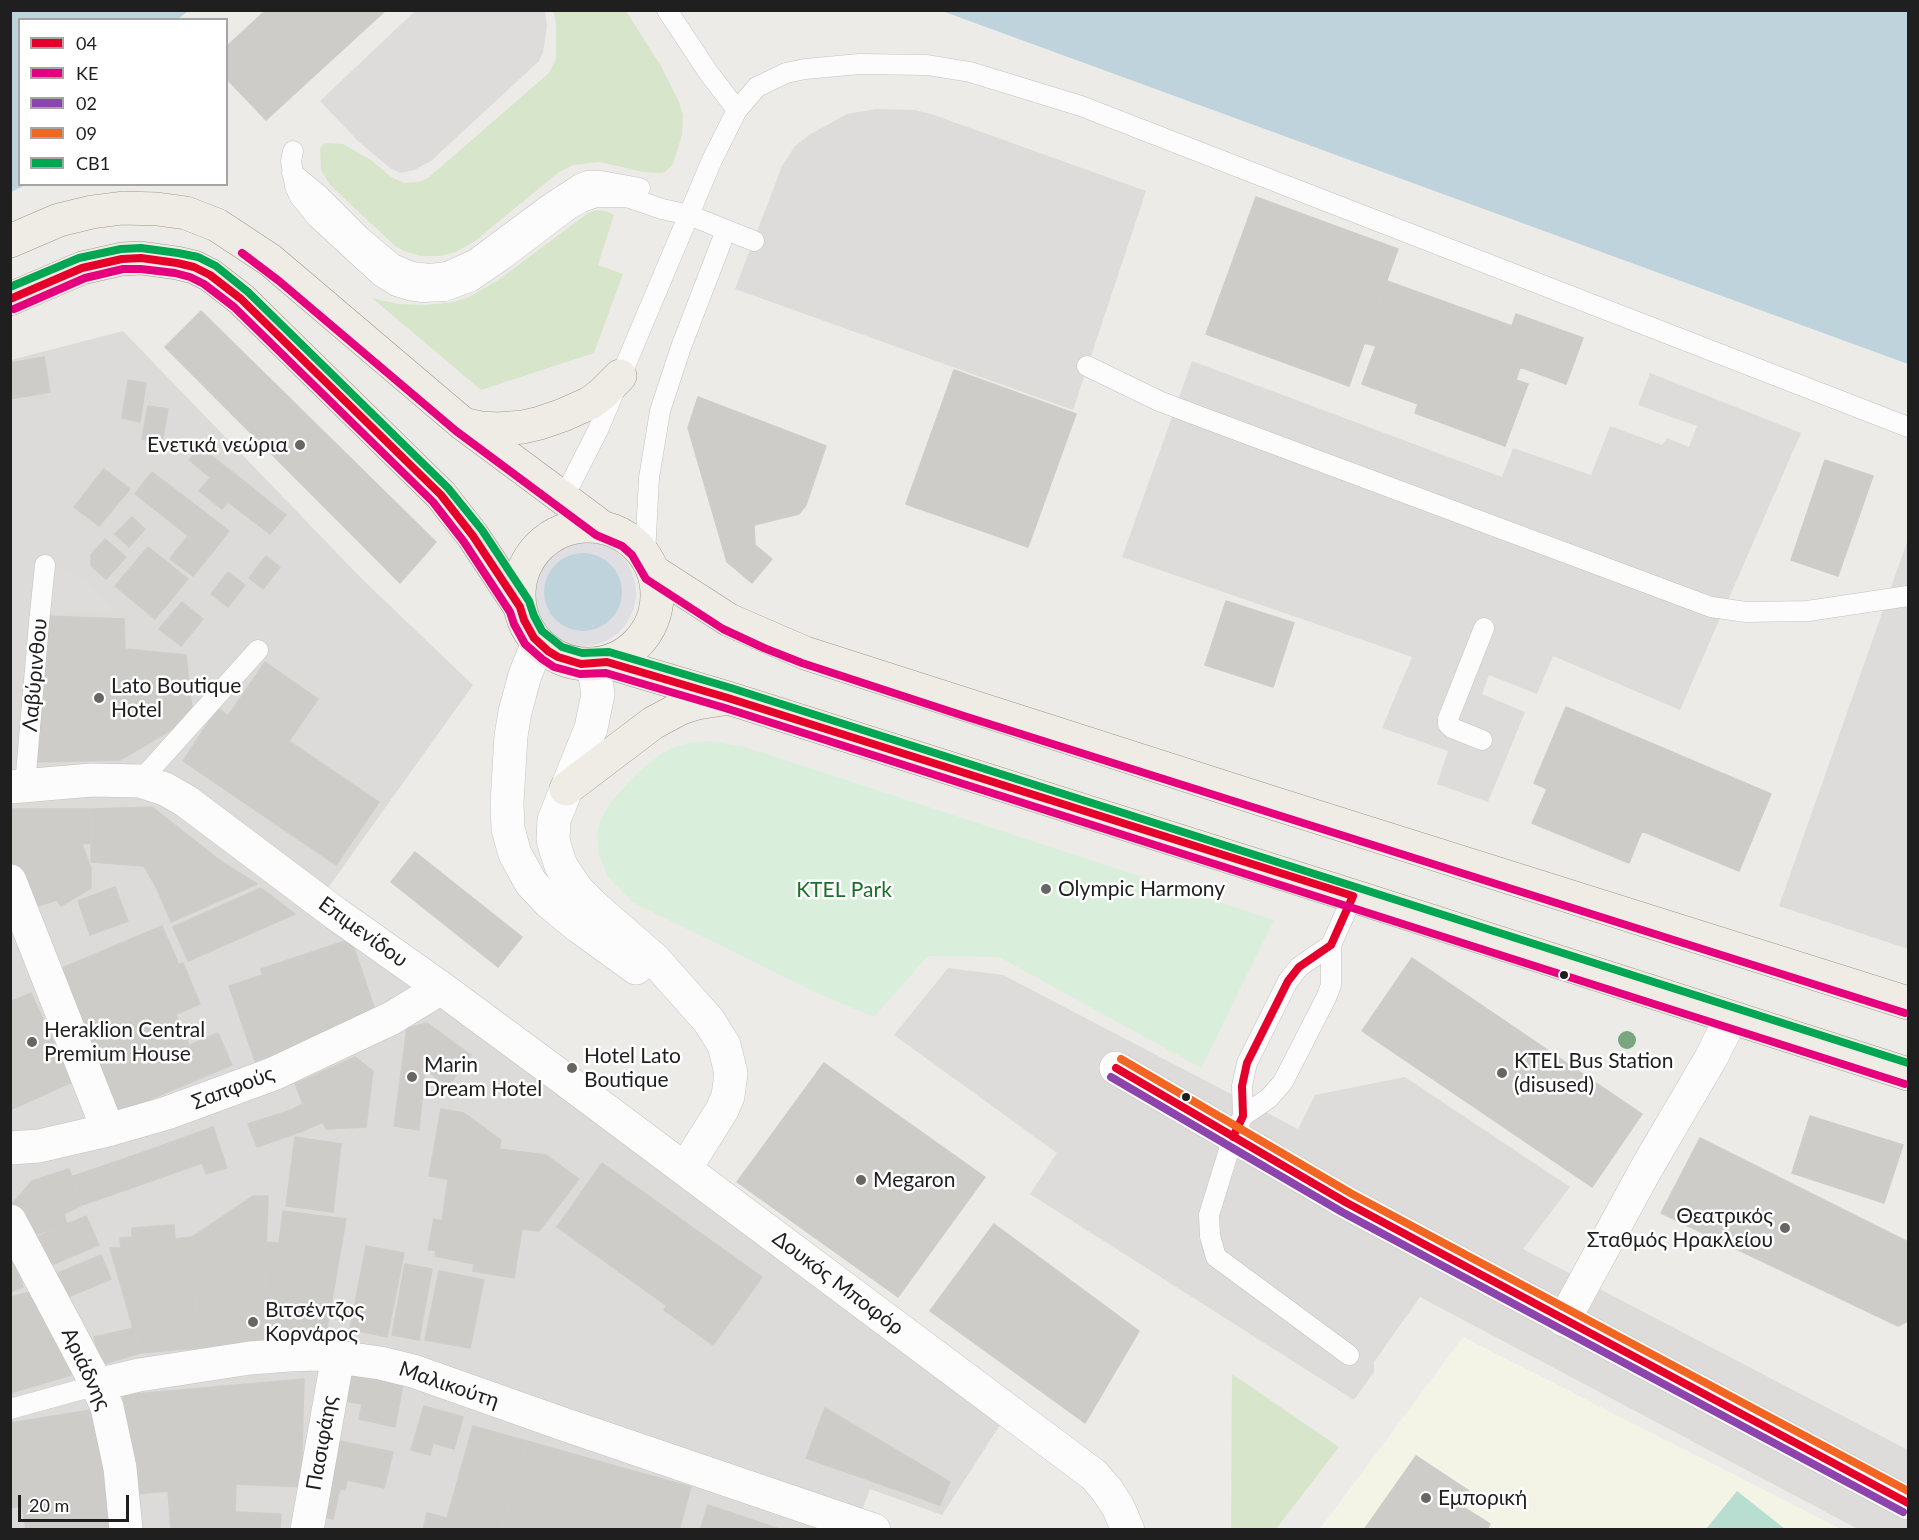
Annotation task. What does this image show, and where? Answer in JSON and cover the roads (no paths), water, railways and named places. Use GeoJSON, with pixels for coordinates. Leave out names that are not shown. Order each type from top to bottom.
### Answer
{"type":"FeatureCollection","features":[{"type":"Feature","properties":{"kind":"main road"},"geometry":{"type":"LineString","coordinates":[[10,241],[59,220],[107,209],[140,207],[186,213],[200,218],[230,233],[270,260],[462,423],[602,527],[627,537],[652,569],[729,620],[805,653],[1243,794],[1908,1003]]}},
{"type":"Feature","properties":{"kind":"main road"},"geometry":{"type":"LineString","coordinates":[[10,298],[82,268],[122,259],[141,258],[177,263],[194,267],[210,275],[241,299],[441,495],[473,536],[520,607]]}},
{"type":"Feature","properties":{"kind":"main road"},"geometry":{"type":"LineString","coordinates":[[462,423],[498,429],[523,427],[546,421],[590,403],[620,376]]}},
{"type":"Feature","properties":{"kind":"main road"},"geometry":{"type":"LineString","coordinates":[[602,527],[574,527],[555,534],[540,545],[524,569],[519,588],[520,607],[526,626],[538,643],[558,657],[581,664],[600,663],[728,698],[1908,1074]]}},
{"type":"Feature","properties":{"kind":"main road"},"geometry":{"type":"LineString","coordinates":[[600,663],[630,650],[643,638],[657,607],[652,569]]}},
{"type":"Feature","properties":{"kind":"main road"},"geometry":{"type":"LineString","coordinates":[[566,789],[653,723],[681,708],[728,698]]}},
{"type":"Feature","properties":{"kind":"street"},"geometry":{"type":"LineString","coordinates":[[538,643],[525,675],[511,736],[507,804],[508,829],[515,854],[531,883],[549,902],[644,974],[690,999]]}},
{"type":"Feature","properties":{"kind":"street"},"geometry":{"type":"LineString","coordinates":[[600,663],[598,694],[591,728],[553,826],[555,847],[565,873],[578,891],[647,952],[709,1021],[721,1038],[729,1061],[731,1081],[728,1096],[722,1110],[685,1169]]}},
{"type":"Feature","properties":{"kind":"street","name":"Επιμενίδου"},"geometry":{"type":"LineString","coordinates":[[18,786],[92,780],[140,781],[165,789],[186,801],[685,1169]]}},
{"type":"Feature","properties":{"kind":"street"},"geometry":{"type":"LineString","coordinates":[[10,880],[108,1130]]}},
{"type":"Feature","properties":{"kind":"street","name":"Σαπφούς"},"geometry":{"type":"LineString","coordinates":[[10,1148],[39,1146],[108,1130],[166,1113],[273,1074],[392,1018],[441,988]]}},
{"type":"Feature","properties":{"kind":"street"},"geometry":{"type":"LineString","coordinates":[[1564,1320],[1646,1169],[1711,1058],[1731,1018]]}},
{"type":"Feature","properties":{"kind":"street"},"geometry":{"type":"LineString","coordinates":[[1116,1068],[1238,1126],[1347,1203],[1908,1503]]}},
{"type":"Feature","properties":{"kind":"street","name":"Δουκός Μποφόρ"},"geometry":{"type":"LineString","coordinates":[[685,1169],[1094,1475],[1118,1507],[1128,1530]]}},
{"type":"Feature","properties":{"kind":"street","name":"Αριάδνης"},"geometry":{"type":"LineString","coordinates":[[10,1221],[107,1407],[120,1468],[126,1530]]}},
{"type":"Feature","properties":{"kind":"street","name":"Μαλικούτη"},"geometry":{"type":"LineString","coordinates":[[97,1385],[139,1375],[250,1358],[316,1354],[380,1363],[413,1371],[874,1530]]}},
{"type":"Feature","properties":{"kind":"street","name":"Πασιφάης"},"geometry":{"type":"LineString","coordinates":[[307,1530],[338,1356]]}},
{"type":"Feature","properties":{"kind":"lane"},"geometry":{"type":"LineString","coordinates":[[667,10],[737,111]]}},
{"type":"Feature","properties":{"kind":"lane"},"geometry":{"type":"LineString","coordinates":[[563,499],[598,430],[712,160],[737,111],[757,87],[778,76],[805,69],[860,64],[927,65],[970,72],[990,76],[1091,109],[1908,428]]}},
{"type":"Feature","properties":{"kind":"lane"},"geometry":{"type":"LineString","coordinates":[[293,151],[292,173],[318,194],[361,237],[393,264],[405,270],[421,273],[447,272],[467,264],[562,194],[578,184],[587,182],[612,182],[645,189],[689,215],[754,241]]}},
{"type":"Feature","properties":{"kind":"lane"},"geometry":{"type":"LineString","coordinates":[[652,569],[649,478],[660,411],[681,347],[726,230]]}},
{"type":"Feature","properties":{"kind":"lane"},"geometry":{"type":"LineString","coordinates":[[1087,366],[1141,393],[1195,415],[1711,607],[1746,612],[1808,611],[1908,596]]}},
{"type":"Feature","properties":{"kind":"lane","name":"Λαβύρινθου"},"geometry":{"type":"LineString","coordinates":[[18,786],[45,565]]}},
{"type":"Feature","properties":{"kind":"lane"},"geometry":{"type":"LineString","coordinates":[[1482,740],[1452,728],[1448,724],[1448,719],[1484,628]]}},
{"type":"Feature","properties":{"kind":"lane"},"geometry":{"type":"LineString","coordinates":[[140,781],[258,650]]}},
{"type":"Feature","properties":{"kind":"lane"},"geometry":{"type":"LineString","coordinates":[[1238,1126],[1284,1082],[1326,999],[1331,985],[1331,945],[1353,896]]}},
{"type":"Feature","properties":{"kind":"lane"},"geometry":{"type":"LineString","coordinates":[[1331,945],[1299,967],[1288,981],[1247,1063],[1238,1126],[1209,1215],[1210,1236],[1216,1257],[1349,1354]]}},
{"type":"Feature","properties":{"kind":"lane","name":"Μαλικούτη"},"geometry":{"type":"LineString","coordinates":[[10,1409],[97,1385]]}},
{"type":"Feature","properties":{"kind":"water"},"geometry":{"type":"Polygon","coordinates":[[[11,10],[188,11],[179,18],[18,18],[18,186],[24,186],[11,192],[11,10]]]}},
{"type":"Feature","properties":{"kind":"water"},"geometry":{"type":"Polygon","coordinates":[[[942,11],[1908,11],[1908,364],[942,11]]]}},
{"type":"Feature","properties":{"kind":"water"},"geometry":{"type":"Polygon","coordinates":[[[583,553],[598,556],[611,564],[619,577],[622,592],[619,607],[611,620],[598,628],[583,631],[568,628],[555,620],[547,607],[544,592],[547,577],[555,564],[568,556],[583,553]]]}},
{"type":"Feature","properties":{"kind":"place","name":"Ενετικά νεώρια"},"geometry":{"type":"Point","coordinates":[300,445]}},
{"type":"Feature","properties":{"kind":"place","name":"Lato Boutique Hotel"},"geometry":{"type":"Point","coordinates":[99,698]}},
{"type":"Feature","properties":{"kind":"place","name":"Olympic Harmony"},"geometry":{"type":"Point","coordinates":[1046,889]}},
{"type":"Feature","properties":{"kind":"place","name":"Heraklion Central Premium House"},"geometry":{"type":"Point","coordinates":[32,1042]}},
{"type":"Feature","properties":{"kind":"place","name":"Hotel Lato Boutique"},"geometry":{"type":"Point","coordinates":[572,1068]}},
{"type":"Feature","properties":{"kind":"place","name":"KTEL Bus Station (disused)"},"geometry":{"type":"Point","coordinates":[1502,1073]}},
{"type":"Feature","properties":{"kind":"place","name":"Marin Dream Hotel"},"geometry":{"type":"Point","coordinates":[412,1077]}},
{"type":"Feature","properties":{"kind":"place","name":"Megaron"},"geometry":{"type":"Point","coordinates":[861,1180]}},
{"type":"Feature","properties":{"kind":"place","name":"Θεατρικός Σταθμός Ηρακλείου"},"geometry":{"type":"Point","coordinates":[1785,1228]}},
{"type":"Feature","properties":{"kind":"place","name":"Βιτσέντζος Κορνάρος"},"geometry":{"type":"Point","coordinates":[253,1322]}},
{"type":"Feature","properties":{"kind":"place","name":"Εμπορική"},"geometry":{"type":"Point","coordinates":[1426,1498]}},
{"type":"Feature","properties":{"kind":"park label","name":"KTEL Park"},"geometry":{"type":"Point","coordinates":[844,890]}}]}
